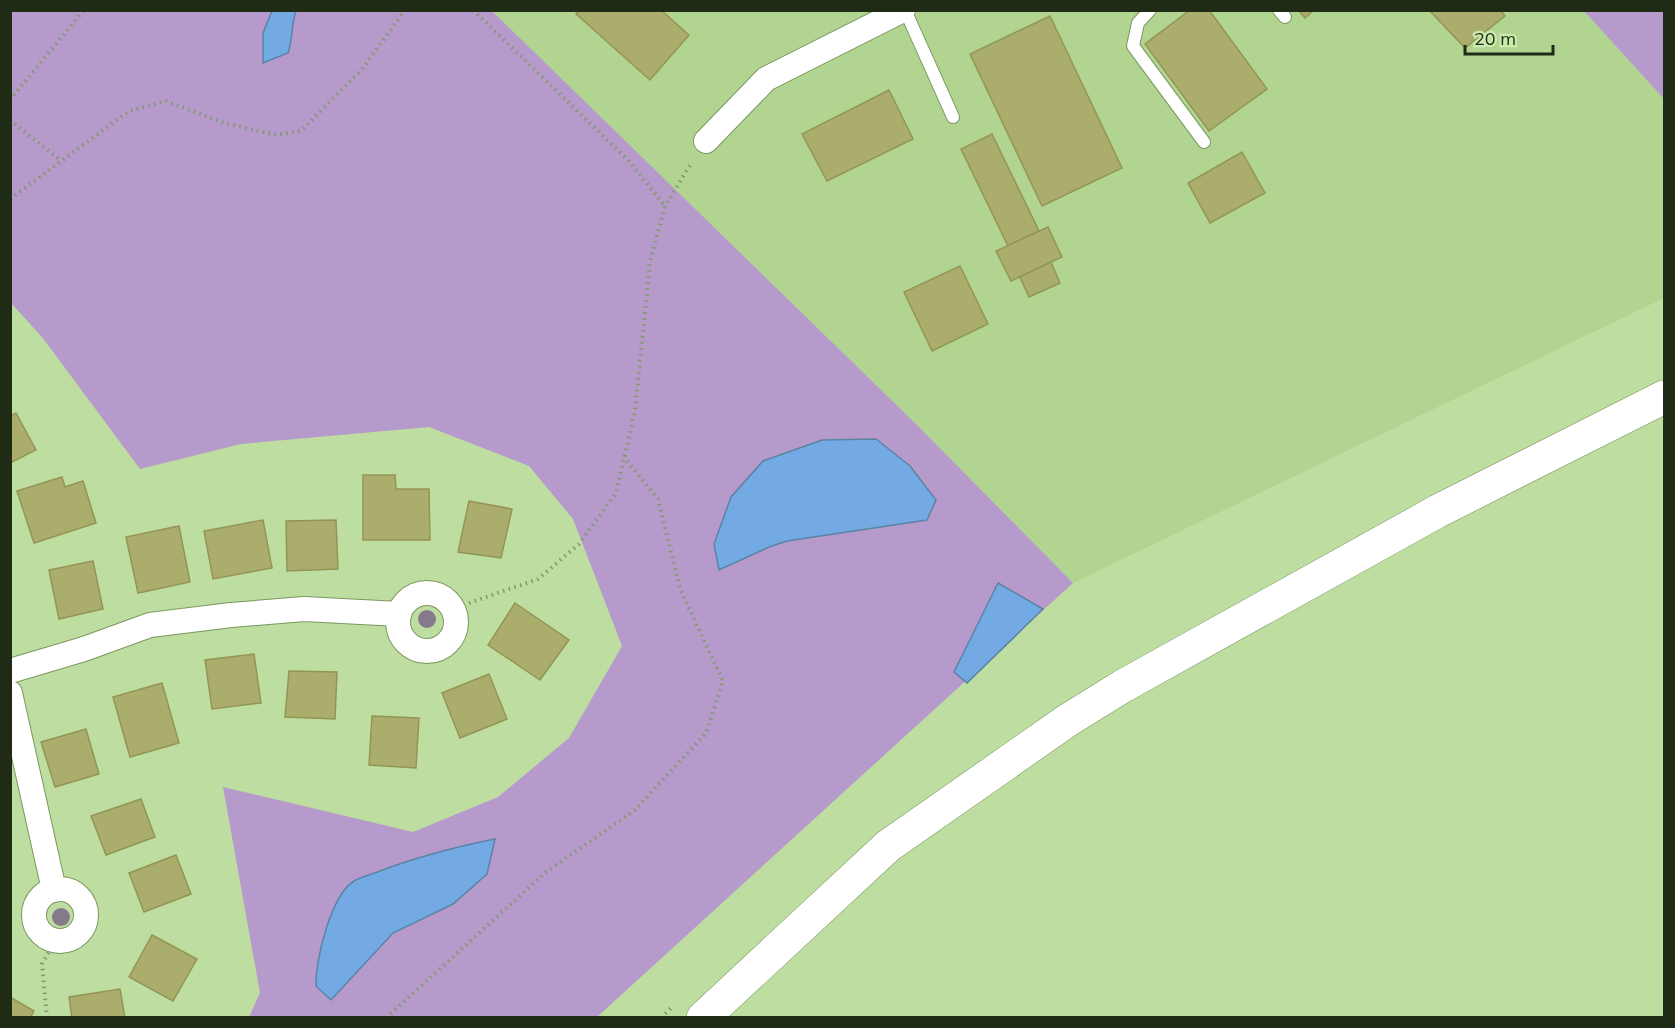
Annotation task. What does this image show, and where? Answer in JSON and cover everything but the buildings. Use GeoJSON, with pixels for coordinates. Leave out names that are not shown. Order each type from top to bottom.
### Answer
{"type":"FeatureCollection","features":[{"type":"Feature","properties":{"kind":"main road"},"geometry":{"type":"LineString","coordinates":[[703,1017],[888,846],[1068,720],[1123,686],[1438,511],[1665,397]]}},
{"type":"Feature","properties":{"kind":"street"},"geometry":{"type":"LineString","coordinates":[[706,141],[766,79],[904,10]]}},
{"type":"Feature","properties":{"kind":"street"},"geometry":{"type":"LineString","coordinates":[[424,594],[435,595],[445,600],[452,609],[455,620],[454,631],[449,641],[440,648],[429,651],[418,650],[408,645],[401,636],[398,625],[399,614],[413,597],[424,594]]}},
{"type":"Feature","properties":{"kind":"street"},"geometry":{"type":"LineString","coordinates":[[10,671],[84,649],[150,625],[304,609],[399,614]]}},
{"type":"Feature","properties":{"kind":"street"},"geometry":{"type":"LineString","coordinates":[[10,693],[54,890]]}},
{"type":"Feature","properties":{"kind":"street"},"geometry":{"type":"LineString","coordinates":[[54,890],[74,893],[81,900],[85,909],[85,920],[82,929],[75,937],[55,941],[46,937],[34,921],[34,911],[38,902],[45,894],[54,890]]}},
{"type":"Feature","properties":{"kind":"lane"},"geometry":{"type":"LineString","coordinates":[[904,10],[953,117]]}},
{"type":"Feature","properties":{"kind":"lane"},"geometry":{"type":"LineString","coordinates":[[1150,10],[1138,23],[1133,46],[1204,142]]}},
{"type":"Feature","properties":{"kind":"path"},"geometry":{"type":"LineString","coordinates":[[10,100],[84,10]]}},
{"type":"Feature","properties":{"kind":"path"},"geometry":{"type":"LineString","coordinates":[[10,199],[129,111],[166,101],[221,122],[276,135],[301,131],[363,68],[405,10]]}},
{"type":"Feature","properties":{"kind":"path"},"geometry":{"type":"LineString","coordinates":[[474,10],[628,160],[665,206]]}},
{"type":"Feature","properties":{"kind":"path"},"geometry":{"type":"LineString","coordinates":[[10,120],[61,161]]}},
{"type":"Feature","properties":{"kind":"path"},"geometry":{"type":"LineString","coordinates":[[452,609],[538,579],[579,543],[616,493],[635,411],[650,262],[665,206],[706,141]]}},
{"type":"Feature","properties":{"kind":"path"},"geometry":{"type":"LineString","coordinates":[[386,1017],[546,872],[635,810],[706,733],[723,681],[680,589],[658,500],[624,457]]}},
{"type":"Feature","properties":{"kind":"path"},"geometry":{"type":"LineString","coordinates":[[47,1017],[42,964],[55,941]]}},
{"type":"Feature","properties":{"kind":"shaded area"},"geometry":{"type":"Polygon","coordinates":[[[10,11],[492,11],[917,425],[1073,583],[597,1017],[249,1017],[260,993],[223,787],[413,832],[498,797],[569,738],[622,646],[573,519],[529,466],[429,427],[241,444],[140,469],[42,337],[11,303],[10,11]]]}},
{"type":"Feature","properties":{"kind":"shaded area"},"geometry":{"type":"Polygon","coordinates":[[[492,11],[1584,11],[1664,99],[1664,298],[1073,583],[917,425],[492,11]]]}},
{"type":"Feature","properties":{"kind":"shaded area"},"geometry":{"type":"Polygon","coordinates":[[[1584,11],[1664,11],[1664,99],[1584,11]]]}},
{"type":"Feature","properties":{"kind":"water"},"geometry":{"type":"Polygon","coordinates":[[[272,11],[296,11],[291,42],[288,53],[263,63],[263,33],[272,11]]]}},
{"type":"Feature","properties":{"kind":"water"},"geometry":{"type":"Polygon","coordinates":[[[876,439],[910,466],[936,500],[927,520],[787,541],[719,570],[714,544],[731,497],[763,461],[822,440],[876,439]]]}},
{"type":"Feature","properties":{"kind":"water"},"geometry":{"type":"Polygon","coordinates":[[[998,583],[1043,609],[967,683],[954,672],[998,583]]]}},
{"type":"Feature","properties":{"kind":"water"},"geometry":{"type":"Polygon","coordinates":[[[495,839],[487,874],[453,904],[393,933],[331,1000],[316,986],[318,961],[326,929],[338,900],[354,881],[422,857],[495,839]]]}}]}
